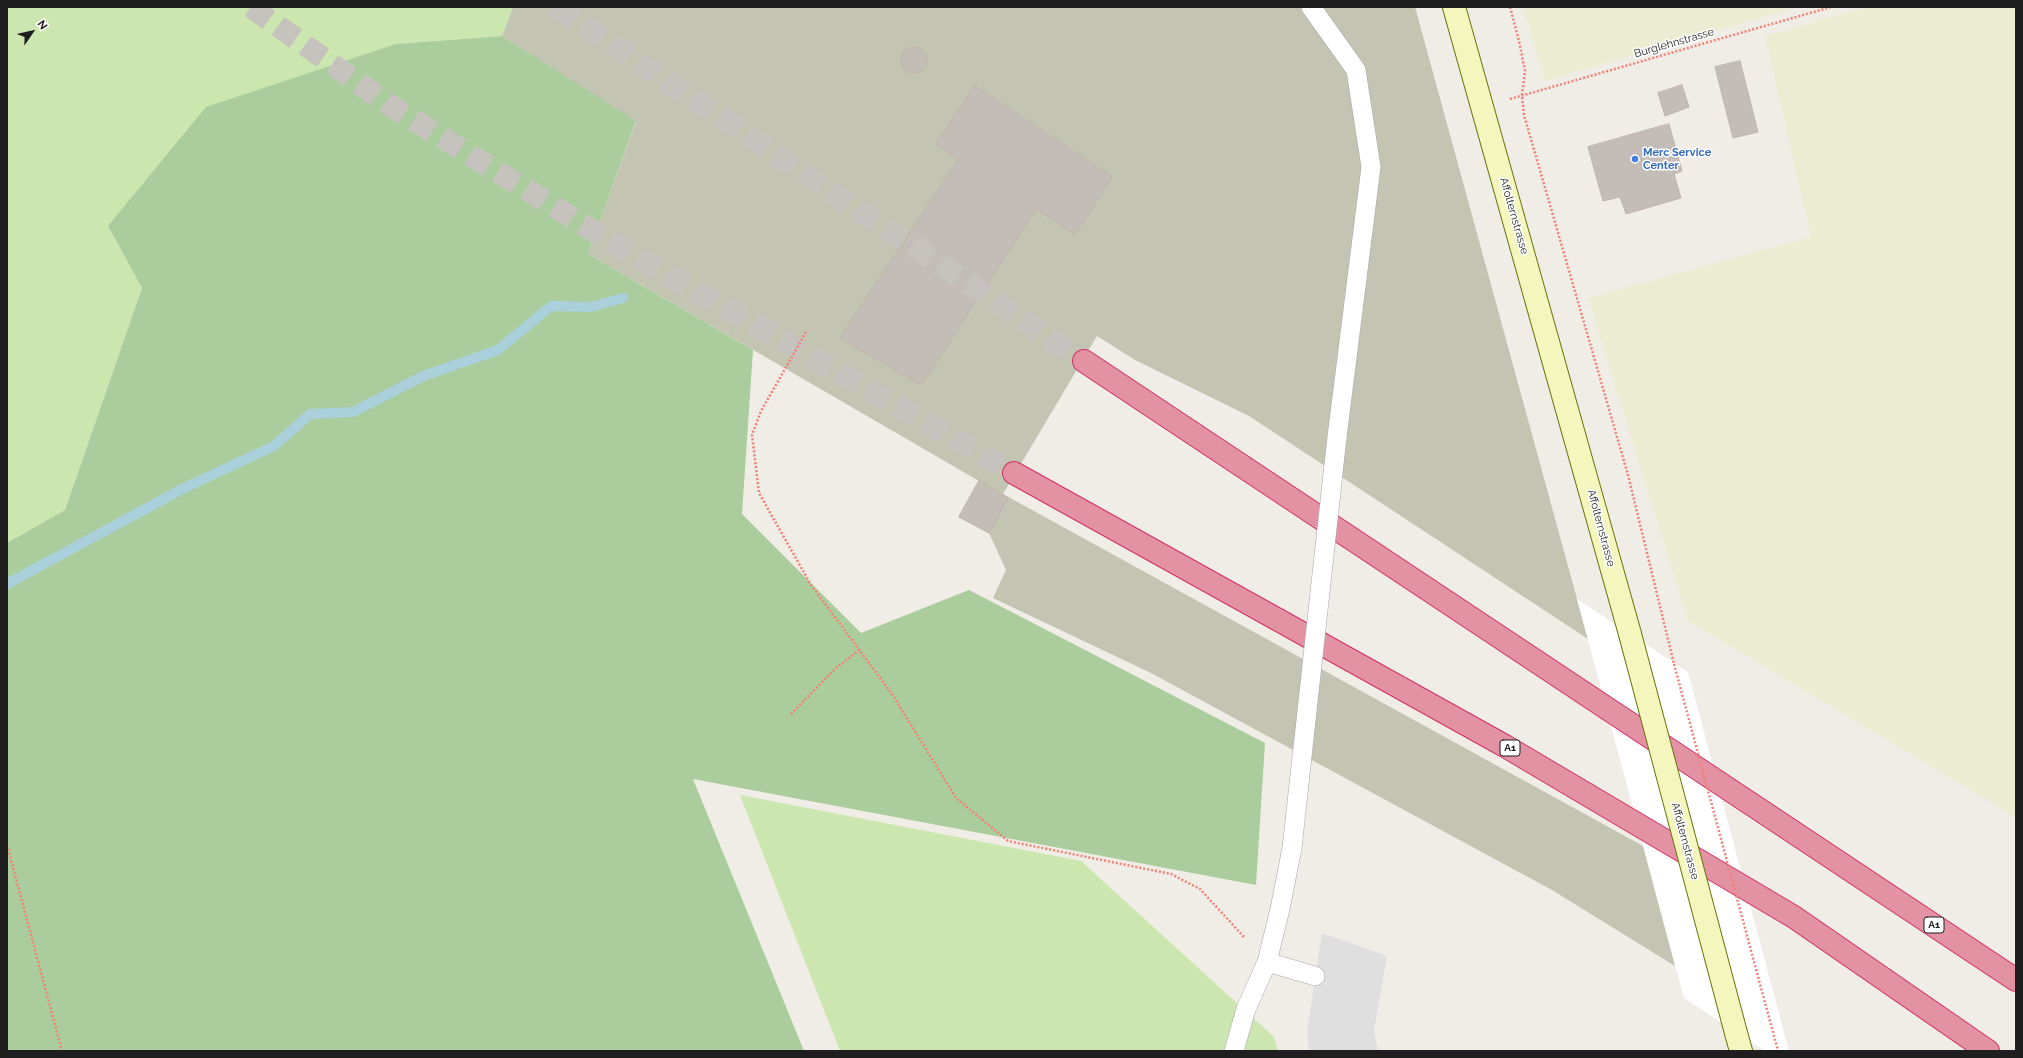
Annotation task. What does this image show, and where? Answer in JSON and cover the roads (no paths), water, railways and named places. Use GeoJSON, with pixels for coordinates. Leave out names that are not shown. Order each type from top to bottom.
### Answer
{"type":"FeatureCollection","features":[{"type":"Feature","properties":{"kind":"highway","name":"A1"},"geometry":{"type":"LineString","coordinates":[[1084,361],[2016,980]]}},
{"type":"Feature","properties":{"kind":"highway","name":"A1"},"geometry":{"type":"LineString","coordinates":[[1014,473],[1526,758],[1794,917],[1988,1051]]}},
{"type":"Feature","properties":{"kind":"street","name":"Affolternstrasse"},"geometry":{"type":"LineString","coordinates":[[1454,7],[1630,634],[1739,1042]]}},
{"type":"Feature","properties":{"kind":"lane"},"geometry":{"type":"LineString","coordinates":[[1234,1051],[1246,1009],[1267,962],[1280,909],[1292,848],[1338,437],[1371,167],[1356,70],[1311,7]]}},
{"type":"Feature","properties":{"kind":"lane"},"geometry":{"type":"LineString","coordinates":[[1267,962],[1315,976]]}},
{"type":"Feature","properties":{"kind":"waterway"},"geometry":{"type":"LineString","coordinates":[[7,584],[182,489],[274,446],[310,414],[353,412],[423,376],[498,350],[551,306],[591,307],[623,298]]}},
{"type":"Feature","properties":{"kind":"tunnel"},"geometry":{"type":"LineString","coordinates":[[251,7],[391,106],[631,254],[1014,473]]}},
{"type":"Feature","properties":{"kind":"tunnel"},"geometry":{"type":"LineString","coordinates":[[556,7],[1084,361]]}},
{"type":"Feature","properties":{"kind":"place","name":"Merc Service Center"},"geometry":{"type":"Point","coordinates":[1635,159]}}]}
